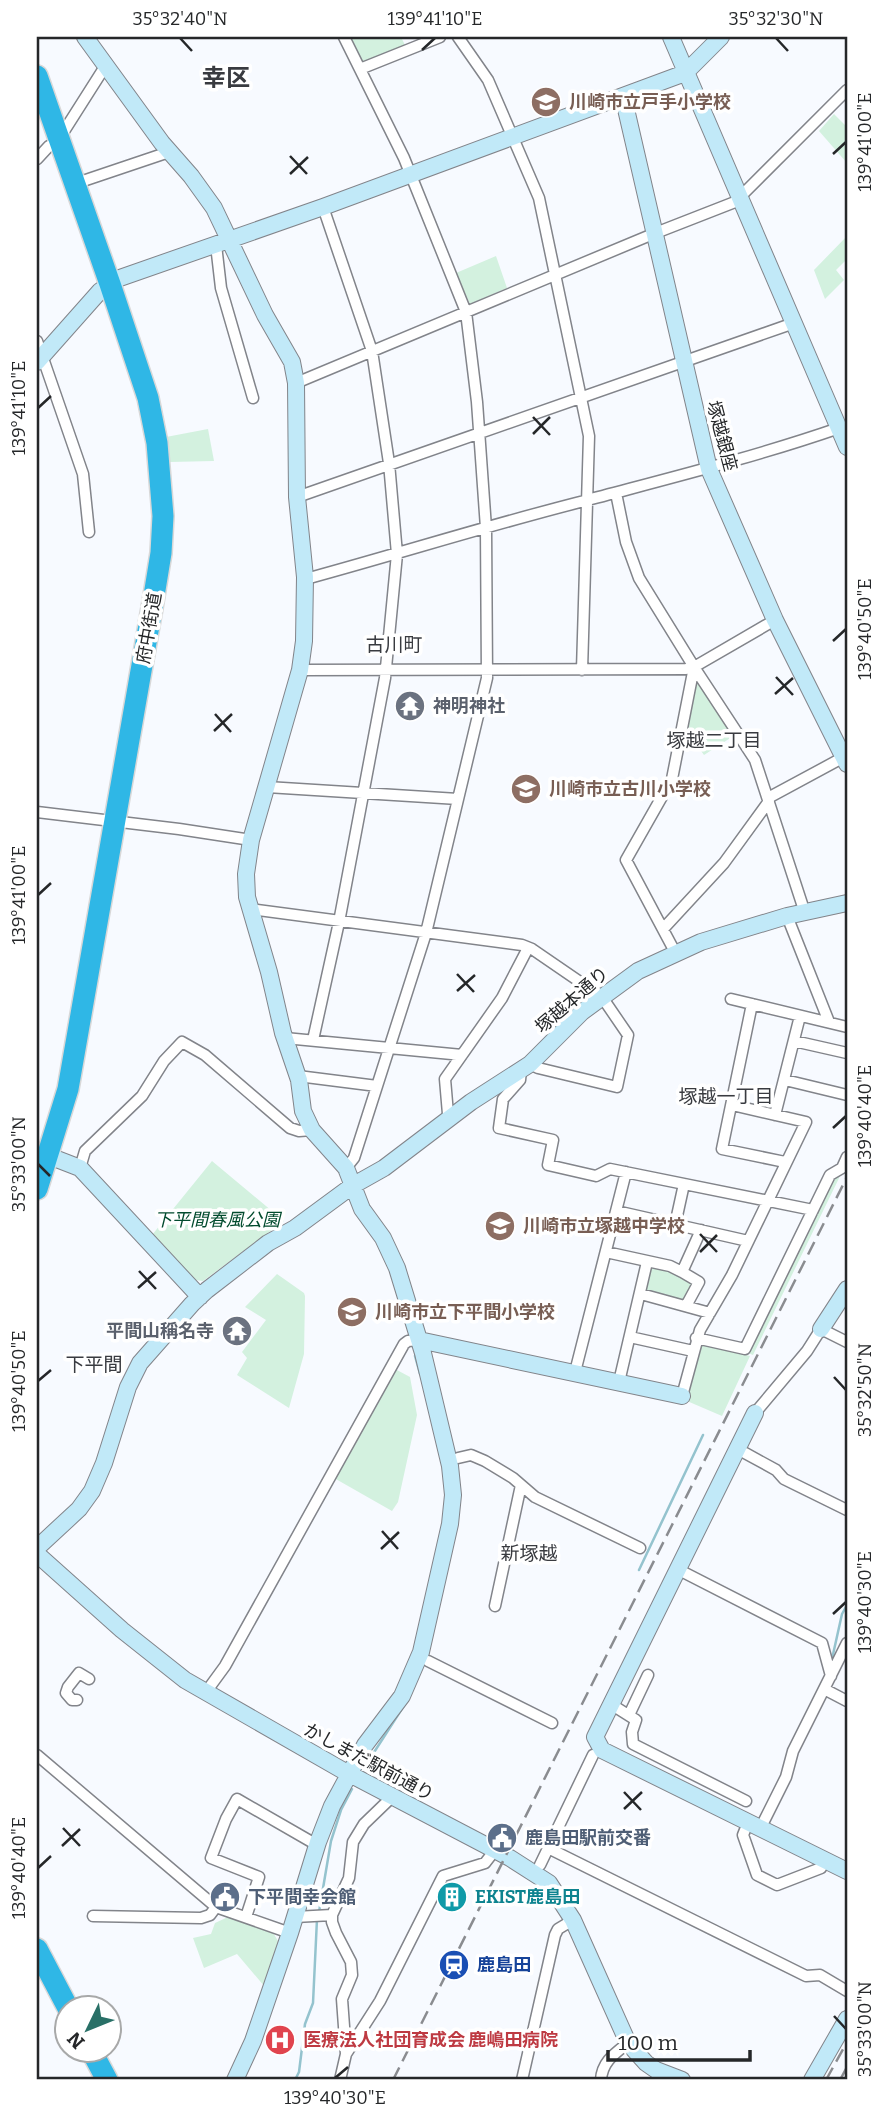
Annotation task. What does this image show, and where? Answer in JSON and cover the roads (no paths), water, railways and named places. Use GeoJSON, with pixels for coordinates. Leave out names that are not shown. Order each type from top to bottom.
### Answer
{"type":"FeatureCollection","features":[{"type":"Feature","properties":{"kind":"highway","name":"府中街道"},"geometry":{"type":"LineString","coordinates":[[37,76],[48,148],[74,184],[146,443],[151,480],[152,527],[152,548],[110,821],[37,1189]]}},
{"type":"Feature","properties":{"kind":"highway","name":"府中街道"},"geometry":{"type":"LineString","coordinates":[[37,109],[48,148],[105,288]]}},
{"type":"Feature","properties":{"kind":"highway"},"geometry":{"type":"LineString","coordinates":[[37,1949],[61,1994]]}},
{"type":"Feature","properties":{"kind":"highway"},"geometry":{"type":"LineString","coordinates":[[98,2064],[107,2080]]}},
{"type":"Feature","properties":{"kind":"street"},"geometry":{"type":"LineString","coordinates":[[85,37],[169,152],[191,176],[214,208],[223,243],[292,362],[296,383],[297,497],[305,577],[304,641],[300,670],[251,840],[246,874],[247,897],[298,1076],[303,1111],[312,1130],[346,1168],[362,1209],[383,1238],[397,1268],[419,1340],[450,1466],[453,1495],[450,1524],[421,1652],[402,1696],[365,1745],[332,1806],[253,2041],[235,2080]]}},
{"type":"Feature","properties":{"kind":"street"},"geometry":{"type":"LineString","coordinates":[[344,37],[411,175],[466,312],[480,433],[486,528],[488,670],[426,933],[354,1158],[346,1168]]}},
{"type":"Feature","properties":{"kind":"street"},"geometry":{"type":"LineString","coordinates":[[360,69],[440,37]]}},
{"type":"Feature","properties":{"kind":"street"},"geometry":{"type":"LineString","coordinates":[[458,37],[488,80],[539,198],[589,436],[582,670]]}},
{"type":"Feature","properties":{"kind":"street"},"geometry":{"type":"LineString","coordinates":[[305,577],[786,447],[844,436],[671,37]]}},
{"type":"Feature","properties":{"kind":"street"},"geometry":{"type":"LineString","coordinates":[[89,532],[83,474],[38,353],[105,288],[117,279],[323,207],[685,73],[721,37]]}},
{"type":"Feature","properties":{"kind":"street"},"geometry":{"type":"LineString","coordinates":[[48,148],[106,65]]}},
{"type":"Feature","properties":{"kind":"street"},"geometry":{"type":"LineString","coordinates":[[296,383],[741,199],[847,90]]}},
{"type":"Feature","properties":{"kind":"street","name":"塚越銀座"},"geometry":{"type":"LineString","coordinates":[[623,96],[709,469],[775,620],[846,760]]}},
{"type":"Feature","properties":{"kind":"street"},"geometry":{"type":"LineString","coordinates":[[74,184],[169,152]]}},
{"type":"Feature","properties":{"kind":"street"},"geometry":{"type":"LineString","coordinates":[[313,1041],[339,922],[386,671],[397,554],[389,463],[372,351],[323,207]]}},
{"type":"Feature","properties":{"kind":"street"},"geometry":{"type":"LineString","coordinates":[[223,243],[221,288],[253,398]]}},
{"type":"Feature","properties":{"kind":"street"},"geometry":{"type":"LineString","coordinates":[[297,497],[794,323]]}},
{"type":"Feature","properties":{"kind":"street"},"geometry":{"type":"LineString","coordinates":[[616,494],[626,542],[639,578],[755,760],[805,913]]}},
{"type":"Feature","properties":{"kind":"street"},"geometry":{"type":"LineString","coordinates":[[300,670],[686,669],[694,667],[775,620]]}},
{"type":"Feature","properties":{"kind":"street"},"geometry":{"type":"LineString","coordinates":[[675,952],[626,860],[672,779],[694,667]]}},
{"type":"Feature","properties":{"kind":"street"},"geometry":{"type":"LineString","coordinates":[[663,929],[724,863],[769,800],[846,760]]}},
{"type":"Feature","properties":{"kind":"street"},"geometry":{"type":"LineString","coordinates":[[267,787],[458,799]]}},
{"type":"Feature","properties":{"kind":"street"},"geometry":{"type":"LineString","coordinates":[[37,813],[251,840]]}},
{"type":"Feature","properties":{"kind":"street","name":"塚越本通り"},"geometry":{"type":"LineString","coordinates":[[37,1548],[79,1509],[92,1491],[104,1463],[128,1387],[140,1363],[200,1297],[268,1243],[295,1228],[352,1186],[384,1168],[451,1117],[526,1067],[601,997],[638,971],[675,952],[787,916],[847,903]]}},
{"type":"Feature","properties":{"kind":"street"},"geometry":{"type":"LineString","coordinates":[[250,909],[528,948],[601,997],[628,1035],[617,1087],[526,1067],[520,1080],[503,1099],[499,1128],[552,1140],[548,1165],[596,1176],[610,1169],[813,1210]]}},
{"type":"Feature","properties":{"kind":"street"},"geometry":{"type":"LineString","coordinates":[[787,916],[829,1022]]}},
{"type":"Feature","properties":{"kind":"street"},"geometry":{"type":"LineString","coordinates":[[451,1117],[448,1114],[445,1079],[502,998],[528,948]]}},
{"type":"Feature","properties":{"kind":"street"},"geometry":{"type":"LineString","coordinates":[[731,999],[847,1027]]}},
{"type":"Feature","properties":{"kind":"street"},"geometry":{"type":"LineString","coordinates":[[752,1004],[722,1149],[785,1162]]}},
{"type":"Feature","properties":{"kind":"street"},"geometry":{"type":"LineString","coordinates":[[775,1115],[800,1016]]}},
{"type":"Feature","properties":{"kind":"street"},"geometry":{"type":"LineString","coordinates":[[285,1038],[462,1055]]}},
{"type":"Feature","properties":{"kind":"street"},"geometry":{"type":"LineString","coordinates":[[794,1041],[847,1053]]}},
{"type":"Feature","properties":{"kind":"street"},"geometry":{"type":"LineString","coordinates":[[80,1168],[85,1151],[142,1096],[164,1061],[182,1042],[205,1055],[290,1128],[299,1131],[312,1130]]}},
{"type":"Feature","properties":{"kind":"street"},"geometry":{"type":"LineString","coordinates":[[298,1076],[377,1086]]}},
{"type":"Feature","properties":{"kind":"street"},"geometry":{"type":"LineString","coordinates":[[785,1080],[847,1095]]}},
{"type":"Feature","properties":{"kind":"street"},"geometry":{"type":"LineString","coordinates":[[206,1692],[225,1666],[408,1341],[419,1340],[682,1396],[696,1338],[748,1241],[806,1122],[732,1105]]}},
{"type":"Feature","properties":{"kind":"street"},"geometry":{"type":"LineString","coordinates":[[696,1338],[745,1349],[830,1175],[842,1168],[847,1157]]}},
{"type":"Feature","properties":{"kind":"street"},"geometry":{"type":"LineString","coordinates":[[43,1158],[80,1168],[200,1297]]}},
{"type":"Feature","properties":{"kind":"street"},"geometry":{"type":"LineString","coordinates":[[575,1373],[626,1172]]}},
{"type":"Feature","properties":{"kind":"street"},"geometry":{"type":"LineString","coordinates":[[675,1225],[684,1184]]}},
{"type":"Feature","properties":{"kind":"street"},"geometry":{"type":"LineString","coordinates":[[616,1212],[748,1241]]}},
{"type":"Feature","properties":{"kind":"street"},"geometry":{"type":"LineString","coordinates":[[682,1272],[701,1230]]}},
{"type":"Feature","properties":{"kind":"street"},"geometry":{"type":"LineString","coordinates":[[606,1252],[670,1266],[699,1282],[686,1306]]}},
{"type":"Feature","properties":{"kind":"street"},"geometry":{"type":"LineString","coordinates":[[619,1382],[647,1262]]}},
{"type":"Feature","properties":{"kind":"street"},"geometry":{"type":"LineString","coordinates":[[847,1289],[807,1350],[755,1413],[595,1737],[602,1750],[847,1871]]}},
{"type":"Feature","properties":{"kind":"street"},"geometry":{"type":"LineString","coordinates":[[641,1294],[710,1313]]}},
{"type":"Feature","properties":{"kind":"street"},"geometry":{"type":"LineString","coordinates":[[821,1329],[847,1342]]}},
{"type":"Feature","properties":{"kind":"street"},"geometry":{"type":"LineString","coordinates":[[630,1337],[693,1351]]}},
{"type":"Feature","properties":{"kind":"street"},"geometry":{"type":"LineString","coordinates":[[745,1453],[776,1470],[784,1479],[847,1510]]}},
{"type":"Feature","properties":{"kind":"street"},"geometry":{"type":"LineString","coordinates":[[458,1458],[471,1455],[478,1458],[513,1478],[535,1497],[640,1548]]}},
{"type":"Feature","properties":{"kind":"street"},"geometry":{"type":"LineString","coordinates":[[495,1605],[521,1485]]}},
{"type":"Feature","properties":{"kind":"street","name":"かしまだ駅前通り"},"geometry":{"type":"LineString","coordinates":[[37,1554],[148,1652],[186,1680],[349,1774],[535,1872],[549,1883],[572,1920],[628,2043]]}},
{"type":"Feature","properties":{"kind":"street"},"geometry":{"type":"LineString","coordinates":[[685,1573],[822,1643],[831,1676]]}},
{"type":"Feature","properties":{"kind":"street"},"geometry":{"type":"LineString","coordinates":[[764,1821],[786,1777],[793,1751],[847,1643]]}},
{"type":"Feature","properties":{"kind":"street"},"geometry":{"type":"LineString","coordinates":[[428,1661],[552,1723]]}},
{"type":"Feature","properties":{"kind":"street"},"geometry":{"type":"LineString","coordinates":[[78,1700],[72,1700],[66,1693],[68,1687],[79,1674],[89,1679]]}},
{"type":"Feature","properties":{"kind":"street"},"geometry":{"type":"LineString","coordinates":[[629,1715],[649,1675]]}},
{"type":"Feature","properties":{"kind":"street"},"geometry":{"type":"LineString","coordinates":[[824,1689],[847,1701]]}},
{"type":"Feature","properties":{"kind":"street"},"geometry":{"type":"LineString","coordinates":[[617,1709],[636,1720],[632,1732],[633,1744],[746,1801]]}},
{"type":"Feature","properties":{"kind":"street"},"geometry":{"type":"LineString","coordinates":[[37,1755],[216,1907],[246,1917],[292,1925],[332,1915]]}},
{"type":"Feature","properties":{"kind":"street"},"geometry":{"type":"LineString","coordinates":[[540,1865],[593,1755]]}},
{"type":"Feature","properties":{"kind":"street"},"geometry":{"type":"LineString","coordinates":[[340,2080],[346,2054],[342,1999],[350,1984],[351,1962],[336,1933],[332,1915],[349,1878],[353,1842],[364,1824],[393,1796]]}},
{"type":"Feature","properties":{"kind":"street"},"geometry":{"type":"LineString","coordinates":[[246,1917],[259,1877],[211,1858],[237,1799],[317,1846]]}},
{"type":"Feature","properties":{"kind":"street"},"geometry":{"type":"LineString","coordinates":[[745,1830],[743,1835],[757,1875],[777,1885],[821,1868]]}},
{"type":"Feature","properties":{"kind":"street"},"geometry":{"type":"LineString","coordinates":[[548,1848],[806,1976],[820,1976],[847,1990]]}},
{"type":"Feature","properties":{"kind":"street"},"geometry":{"type":"LineString","coordinates":[[346,2054],[380,2001],[443,1876],[485,1863],[495,1850]]}},
{"type":"Feature","properties":{"kind":"street"},"geometry":{"type":"LineString","coordinates":[[93,1916],[201,1918],[210,1915],[216,1907]]}},
{"type":"Feature","properties":{"kind":"street"},"geometry":{"type":"LineString","coordinates":[[522,2080],[555,1935],[558,1929],[572,1920]]}},
{"type":"Feature","properties":{"kind":"street"},"geometry":{"type":"LineString","coordinates":[[812,2080],[847,2018]]}},
{"type":"Feature","properties":{"kind":"street"},"geometry":{"type":"LineString","coordinates":[[601,2080],[602,2069],[606,2063],[628,2043],[656,2070],[682,2080]]}},
{"type":"Feature","properties":{"kind":"waterway"},"geometry":{"type":"LineString","coordinates":[[415,1356],[420,1374]]}},
{"type":"Feature","properties":{"kind":"waterway"},"geometry":{"type":"LineString","coordinates":[[639,1570],[703,1435]]}},
{"type":"Feature","properties":{"kind":"waterway"},"geometry":{"type":"LineString","coordinates":[[832,1659],[842,1614],[847,1605]]}},
{"type":"Feature","properties":{"kind":"waterway"},"geometry":{"type":"LineString","coordinates":[[371,1757],[405,1704]]}},
{"type":"Feature","properties":{"kind":"waterway"},"geometry":{"type":"LineString","coordinates":[[319,1912],[331,1841],[341,1810],[352,1789]]}},
{"type":"Feature","properties":{"kind":"waterway"},"geometry":{"type":"LineString","coordinates":[[295,2080],[299,2072],[305,2024],[313,2003],[317,1919]]}},
{"type":"Feature","properties":{"kind":"railway"},"geometry":{"type":"LineString","coordinates":[[393,2080],[847,1177]]}},
{"type":"Feature","properties":{"kind":"railway"},"geometry":{"type":"LineString","coordinates":[[826,2080],[847,2042]]}},
{"type":"Feature","properties":{"kind":"railway"},"geometry":{"type":"LineString","coordinates":[[840,2080],[847,2067]]}},
{"type":"Feature","properties":{"kind":"place","name":"川崎市立戸手小学校"},"geometry":{"type":"Point","coordinates":[546,102]}},
{"type":"Feature","properties":{"kind":"place","name":"神明神社"},"geometry":{"type":"Point","coordinates":[410,706]}},
{"type":"Feature","properties":{"kind":"place","name":"川崎市立古川小学校"},"geometry":{"type":"Point","coordinates":[526,789]}},
{"type":"Feature","properties":{"kind":"place","name":"川崎市立塚越中学校"},"geometry":{"type":"Point","coordinates":[500,1226]}},
{"type":"Feature","properties":{"kind":"place","name":"川崎市立下平間小学校"},"geometry":{"type":"Point","coordinates":[352,1312]}},
{"type":"Feature","properties":{"kind":"place","name":"平間山稱名寺"},"geometry":{"type":"Point","coordinates":[237,1331]}},
{"type":"Feature","properties":{"kind":"place","name":"鹿島田駅前交番"},"geometry":{"type":"Point","coordinates":[502,1838]}},
{"type":"Feature","properties":{"kind":"place","name":"下平間幸会館"},"geometry":{"type":"Point","coordinates":[225,1897]}},
{"type":"Feature","properties":{"kind":"place","name":"EKIST鹿島田"},"geometry":{"type":"Point","coordinates":[452,1897]}},
{"type":"Feature","properties":{"kind":"place","name":"鹿島田"},"geometry":{"type":"Point","coordinates":[454,1965]}},
{"type":"Feature","properties":{"kind":"place","name":"医療法人社団育成会 鹿嶋田病院"},"geometry":{"type":"Point","coordinates":[280,2040]}},
{"type":"Feature","properties":{"kind":"district","name":"幸区"},"geometry":{"type":"Point","coordinates":[226,78]}},
{"type":"Feature","properties":{"kind":"district","name":"古川町"},"geometry":{"type":"Point","coordinates":[394,644]}},
{"type":"Feature","properties":{"kind":"district","name":"塚越二丁目"},"geometry":{"type":"Point","coordinates":[714,740]}},
{"type":"Feature","properties":{"kind":"district","name":"塚越一丁目"},"geometry":{"type":"Point","coordinates":[726,1096]}},
{"type":"Feature","properties":{"kind":"district","name":"下平間"},"geometry":{"type":"Point","coordinates":[94,1364]}},
{"type":"Feature","properties":{"kind":"district","name":"新塚越"},"geometry":{"type":"Point","coordinates":[529,1553]}},
{"type":"Feature","properties":{"kind":"park label","name":"下平間春風公園"},"geometry":{"type":"Point","coordinates":[217,1220]}}]}
